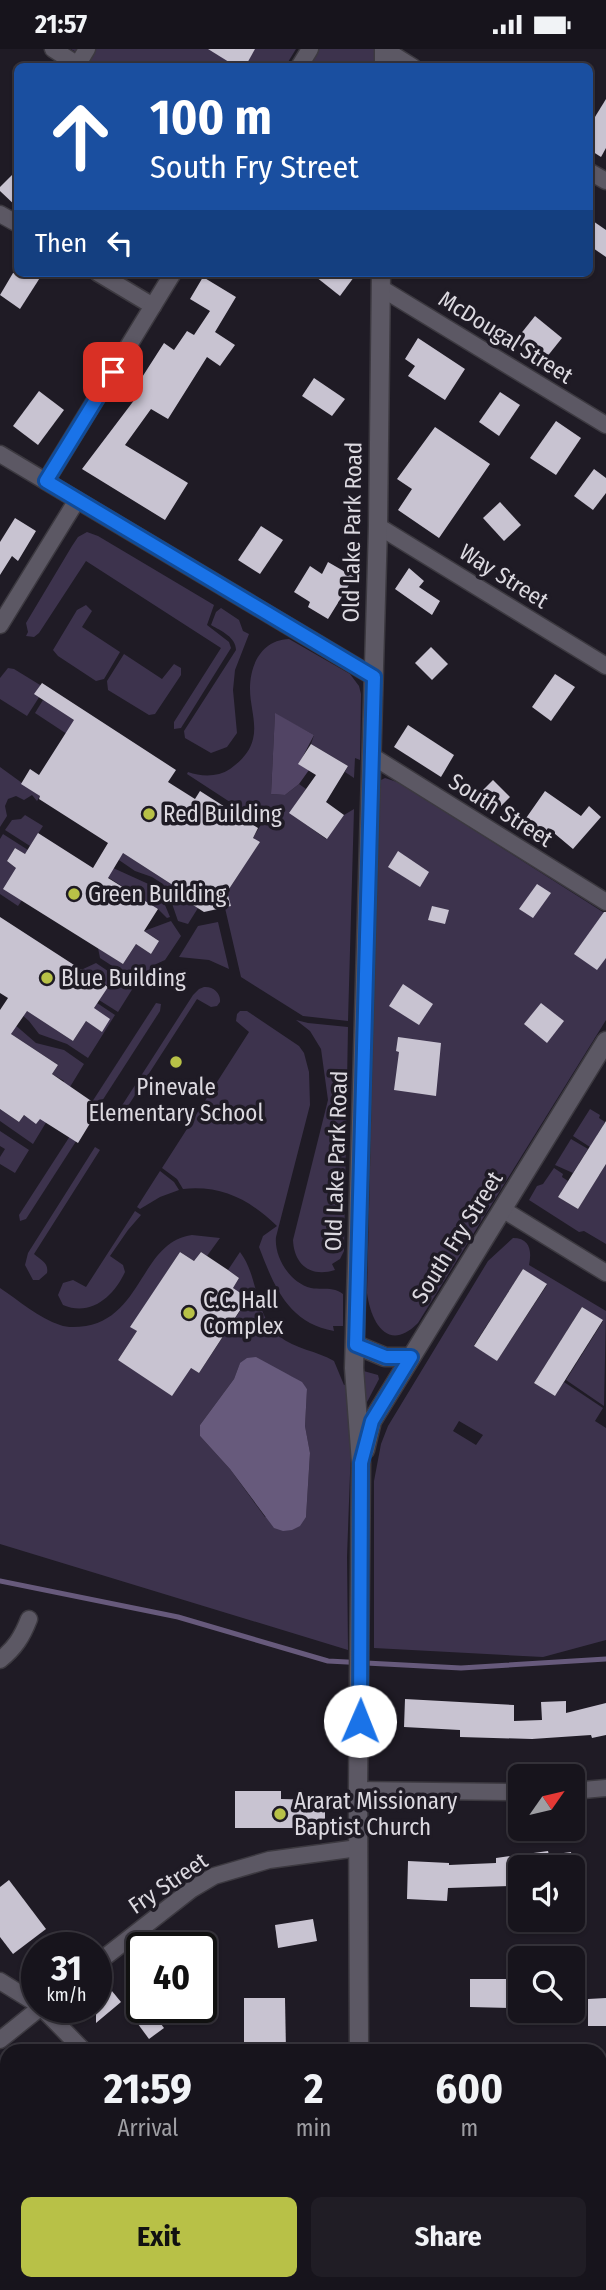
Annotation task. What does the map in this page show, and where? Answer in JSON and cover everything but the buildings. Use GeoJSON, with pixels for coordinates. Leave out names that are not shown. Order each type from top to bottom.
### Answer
{"type":"FeatureCollection","features":[{"type":"Feature","properties":{"kind":"street"},"geometry":{"type":"LineString","coordinates":[[53,49],[76,63]]}},
{"type":"Feature","properties":{"kind":"street"},"geometry":{"type":"LineString","coordinates":[[384,49],[407,63]]}},
{"type":"Feature","properties":{"kind":"street"},"geometry":{"type":"LineString","coordinates":[[105,277],[153,306]]}},
{"type":"Feature","properties":{"kind":"street"},"geometry":{"type":"LineString","coordinates":[[46,481],[171,277]]}},
{"type":"Feature","properties":{"kind":"street","name":"McDougal Street"},"geometry":{"type":"LineString","coordinates":[[381,281],[606,425]]}},
{"type":"Feature","properties":{"kind":"street","name":"Old Lake Park Road"},"geometry":{"type":"LineString","coordinates":[[359,2044],[361,1463],[354,1368],[378,526],[381,281]]}},
{"type":"Feature","properties":{"kind":"street"},"geometry":{"type":"LineString","coordinates":[[0,454],[374,677]]}},
{"type":"Feature","properties":{"kind":"street"},"geometry":{"type":"LineString","coordinates":[[0,625],[77,500]]}},
{"type":"Feature","properties":{"kind":"street","name":"Way Street"},"geometry":{"type":"LineString","coordinates":[[378,526],[606,666]]}},
{"type":"Feature","properties":{"kind":"street","name":"South Street"},"geometry":{"type":"LineString","coordinates":[[372,756],[606,902]]}},
{"type":"Feature","properties":{"kind":"street","name":"South Fry Street"},"geometry":{"type":"LineString","coordinates":[[361,1463],[372,1421],[606,1041]]}},
{"type":"Feature","properties":{"kind":"street"},"geometry":{"type":"LineString","coordinates":[[502,1209],[606,1273]]}},
{"type":"Feature","properties":{"kind":"street"},"geometry":{"type":"LineString","coordinates":[[356,1345],[386,1357],[411,1357]]}},
{"type":"Feature","properties":{"kind":"street"},"geometry":{"type":"LineString","coordinates":[[0,1660],[14,1649],[22,1638],[29,1619]]}},
{"type":"Feature","properties":{"kind":"street"},"geometry":{"type":"LineString","coordinates":[[585,1790],[606,1788]]}},
{"type":"Feature","properties":{"kind":"street"},"geometry":{"type":"LineString","coordinates":[[358,1790],[508,1792]]}},
{"type":"Feature","properties":{"kind":"street","name":"Fry Street"},"geometry":{"type":"LineString","coordinates":[[112,1952],[192,1889],[215,1876],[269,1860],[358,1848]]}},
{"type":"Feature","properties":{"kind":"street"},"geometry":{"type":"LineString","coordinates":[[0,1981],[21,1995]]}},
{"type":"Feature","properties":{"kind":"street"},"geometry":{"type":"LineString","coordinates":[[0,2040],[21,2023]]}},
{"type":"Feature","properties":{"kind":"street"},"geometry":{"type":"LineString","coordinates":[[56,2023],[77,2044]]}},
{"type":"Feature","properties":{"kind":"shaded area"},"geometry":{"type":"Polygon","coordinates":[[[71,49],[296,49],[287,63],[94,63],[71,49]]]}},
{"type":"Feature","properties":{"kind":"shaded area"},"geometry":{"type":"Polygon","coordinates":[[[319,49],[377,49],[377,63],[310,63],[319,49]]]}},
{"type":"Feature","properties":{"kind":"shaded area"},"geometry":{"type":"Polygon","coordinates":[[[87,532],[214,605],[207,625],[229,642],[231,648],[181,728],[174,729],[174,722],[221,648],[86,561],[39,633],[34,637],[26,636],[26,623],[78,537],[87,532]]]}},
{"type":"Feature","properties":{"kind":"shaded area"},"geometry":{"type":"Polygon","coordinates":[[[86,605],[92,611],[82,627],[120,652],[104,679],[96,681],[53,650],[77,610],[86,605]]]}},
{"type":"Feature","properties":{"kind":"shaded area"},"geometry":{"type":"Polygon","coordinates":[[[221,608],[239,620],[243,631],[249,634],[235,670],[233,690],[237,733],[227,747],[211,753],[185,738],[184,731],[236,650],[231,638],[211,625],[216,612],[221,608]]]}},
{"type":"Feature","properties":{"kind":"shaded area"},"geometry":{"type":"Polygon","coordinates":[[[289,639],[350,674],[359,686],[361,694],[360,760],[355,758],[354,778],[345,772],[348,766],[311,744],[314,735],[275,714],[271,794],[285,795],[299,784],[306,789],[290,813],[326,839],[344,815],[354,809],[348,1021],[303,1016],[241,977],[225,908],[230,906],[227,892],[259,843],[253,838],[262,823],[187,774],[220,774],[244,756],[252,744],[254,733],[250,689],[255,662],[272,644],[289,639]]]}},
{"type":"Feature","properties":{"kind":"shaded area"},"geometry":{"type":"Polygon","coordinates":[[[124,654],[162,679],[174,664],[181,668],[181,675],[155,714],[149,715],[108,690],[107,681],[124,654]]]}},
{"type":"Feature","properties":{"kind":"shaded area"},"geometry":{"type":"Polygon","coordinates":[[[8,668],[45,688],[27,716],[0,699],[0,678],[8,668]]]}},
{"type":"Feature","properties":{"kind":"shaded area"},"geometry":{"type":"Polygon","coordinates":[[[43,700],[147,768],[76,740],[35,713],[43,700]]]}},
{"type":"Feature","properties":{"kind":"shaded area"},"geometry":{"type":"Polygon","coordinates":[[[275,713],[314,735],[299,764],[309,770],[299,784],[285,795],[271,794],[275,713]]]}},
{"type":"Feature","properties":{"kind":"shaded area"},"geometry":{"type":"Polygon","coordinates":[[[0,767],[40,796],[37,801],[32,795],[24,800],[16,796],[8,799],[5,806],[7,816],[0,827],[0,767]]]}},
{"type":"Feature","properties":{"kind":"shaded area"},"geometry":{"type":"Polygon","coordinates":[[[385,778],[400,783],[606,914],[606,1020],[418,1323],[398,1335],[390,1335],[377,1324],[367,1293],[379,788],[381,780],[385,778]]]}},
{"type":"Feature","properties":{"kind":"shaded area"},"geometry":{"type":"Polygon","coordinates":[[[25,815],[43,826],[30,846],[5,830],[12,820],[21,819],[25,815]]]}},
{"type":"Feature","properties":{"kind":"shaded area"},"geometry":{"type":"Polygon","coordinates":[[[3,834],[28,850],[25,854],[15,848],[7,861],[16,868],[22,900],[18,906],[0,894],[0,839],[3,834]]]}},
{"type":"Feature","properties":{"kind":"shaded area"},"geometry":{"type":"Polygon","coordinates":[[[120,851],[196,900],[193,905],[198,908],[188,924],[178,921],[163,884],[135,871],[116,858],[120,851]]]}},
{"type":"Feature","properties":{"kind":"shaded area"},"geometry":{"type":"Polygon","coordinates":[[[111,867],[155,887],[170,917],[167,918],[158,909],[106,876],[111,867]]]}},
{"type":"Feature","properties":{"kind":"shaded area"},"geometry":{"type":"Polygon","coordinates":[[[171,921],[181,936],[165,960],[154,965],[137,982],[100,958],[98,948],[123,964],[136,944],[151,954],[158,940],[144,931],[171,921]]]}},
{"type":"Feature","properties":{"kind":"shaded area"},"geometry":{"type":"Polygon","coordinates":[[[218,922],[229,969],[209,960],[179,957],[198,926],[218,922]]]}},
{"type":"Feature","properties":{"kind":"shaded area"},"geometry":{"type":"Polygon","coordinates":[[[96,963],[133,988],[118,1012],[99,1000],[108,986],[81,970],[96,963]]]}},
{"type":"Feature","properties":{"kind":"shaded area"},"geometry":{"type":"Polygon","coordinates":[[[204,987],[216,991],[220,1002],[211,1007],[197,999],[117,1123],[112,1121],[193,995],[204,987]]]}},
{"type":"Feature","properties":{"kind":"shaded area"},"geometry":{"type":"Polygon","coordinates":[[[97,1003],[115,1015],[88,1058],[67,1044],[39,1034],[20,1013],[23,1008],[73,1041],[86,1021],[101,1031],[94,1008],[97,1003]]]}},
{"type":"Feature","properties":{"kind":"shaded area"},"geometry":{"type":"Polygon","coordinates":[[[156,1003],[161,1004],[160,1011],[26,1219],[20,1221],[19,1215],[156,1003]]]}},
{"type":"Feature","properties":{"kind":"shaded area"},"geometry":{"type":"Polygon","coordinates":[[[240,1011],[247,1011],[299,1046],[304,1053],[309,1072],[310,1105],[276,1245],[281,1261],[296,1281],[311,1288],[331,1289],[343,1294],[343,1326],[333,1326],[334,1331],[305,1320],[294,1311],[277,1289],[259,1247],[263,1236],[277,1226],[234,1196],[210,1189],[183,1189],[177,1179],[162,1168],[249,1032],[236,1021],[240,1011]]]}},
{"type":"Feature","properties":{"kind":"shaded area"},"geometry":{"type":"Polygon","coordinates":[[[296,1020],[348,1027],[344,1251],[340,1259],[332,1264],[335,1270],[326,1272],[305,1267],[294,1249],[293,1240],[328,1100],[321,1049],[310,1031],[296,1020]]]}},
{"type":"Feature","properties":{"kind":"shaded area"},"geometry":{"type":"Polygon","coordinates":[[[14,1024],[36,1043],[64,1050],[84,1064],[62,1100],[55,1095],[64,1081],[52,1074],[58,1065],[8,1032],[14,1024]]]}},
{"type":"Feature","properties":{"kind":"shaded area"},"geometry":{"type":"Polygon","coordinates":[[[47,1107],[53,1111],[33,1144],[0,1121],[0,1109],[19,1122],[24,1115],[36,1123],[47,1107]]]}},
{"type":"Feature","properties":{"kind":"shaded area"},"geometry":{"type":"Polygon","coordinates":[[[590,1109],[605,1122],[590,1147],[573,1136],[590,1109]]]}},
{"type":"Feature","properties":{"kind":"shaded area"},"geometry":{"type":"Polygon","coordinates":[[[0,1131],[29,1150],[15,1173],[0,1164],[0,1157],[5,1149],[0,1146],[0,1131]]]}},
{"type":"Feature","properties":{"kind":"shaded area"},"geometry":{"type":"Polygon","coordinates":[[[571,1139],[588,1149],[573,1173],[555,1165],[571,1139]]]}},
{"type":"Feature","properties":{"kind":"shaded area"},"geometry":{"type":"Polygon","coordinates":[[[95,1147],[100,1150],[34,1254],[44,1262],[47,1273],[39,1280],[33,1280],[25,1265],[28,1253],[95,1147]]]}},
{"type":"Feature","properties":{"kind":"shaded area"},"geometry":{"type":"Polygon","coordinates":[[[606,1164],[606,1244],[584,1231],[579,1232],[529,1200],[537,1186],[543,1184],[554,1168],[568,1181],[558,1197],[578,1209],[606,1164]]]}},
{"type":"Feature","properties":{"kind":"shaded area"},"geometry":{"type":"Polygon","coordinates":[[[160,1171],[174,1182],[179,1190],[140,1209],[137,1207],[160,1171]]]}},
{"type":"Feature","properties":{"kind":"shaded area"},"geometry":{"type":"Polygon","coordinates":[[[135,1211],[141,1215],[110,1256],[123,1265],[125,1272],[115,1289],[92,1306],[73,1308],[63,1305],[58,1295],[63,1283],[73,1280],[86,1287],[135,1211]]]}},
{"type":"Feature","properties":{"kind":"shaded area"},"geometry":{"type":"Polygon","coordinates":[[[192,1235],[220,1238],[207,1256],[201,1252],[194,1261],[180,1252],[131,1327],[137,1331],[118,1360],[191,1368],[199,1373],[248,1299],[233,1288],[239,1278],[228,1270],[240,1252],[251,1273],[265,1317],[271,1327],[285,1340],[334,1361],[344,1385],[349,1383],[352,1419],[347,1557],[348,1650],[0,1544],[0,1288],[52,1322],[66,1327],[86,1326],[105,1320],[119,1309],[151,1264],[175,1241],[192,1235]],[[240,1363],[234,1379],[200,1425],[200,1436],[230,1469],[265,1517],[306,1517],[310,1453],[305,1426],[307,1389],[285,1373],[240,1363]]]}},
{"type":"Feature","properties":{"kind":"shaded area"},"geometry":{"type":"Polygon","coordinates":[[[513,1238],[523,1240],[530,1250],[529,1265],[606,1311],[604,1406],[566,1380],[603,1321],[582,1307],[534,1383],[555,1396],[564,1382],[603,1408],[595,1421],[606,1428],[606,1640],[543,1657],[374,1648],[374,1481],[381,1444],[388,1426],[488,1261],[513,1238]],[[523,1269],[474,1345],[497,1361],[547,1285],[523,1269]],[[459,1421],[453,1431],[476,1445],[483,1435],[459,1421]]]}},
{"type":"Feature","properties":{"kind":"shaded area"},"geometry":{"type":"Polygon","coordinates":[[[256,1357],[302,1382],[307,1389],[305,1426],[310,1453],[306,1517],[300,1526],[292,1530],[274,1528],[230,1469],[200,1436],[200,1425],[234,1379],[240,1363],[247,1358],[256,1357]]]}},
{"type":"Feature","properties":{"kind":"shaded area"},"geometry":{"type":"Polygon","coordinates":[[[360,1370],[378,1375],[379,1379],[365,1406],[360,1370]]]}},
{"type":"Feature","properties":{"kind":"waterway"},"geometry":{"type":"LineString","coordinates":[[0,1581],[178,1617],[328,1661],[461,1668],[606,1659]]}},
{"type":"Feature","properties":{"kind":"place","name":"Red Building"},"geometry":{"type":"Point","coordinates":[149,814]}},
{"type":"Feature","properties":{"kind":"place","name":"Green Building"},"geometry":{"type":"Point","coordinates":[74,894]}},
{"type":"Feature","properties":{"kind":"place","name":"Blue Building"},"geometry":{"type":"Point","coordinates":[47,978]}},
{"type":"Feature","properties":{"kind":"place","name":"Pinevale Elementary School"},"geometry":{"type":"Point","coordinates":[176,1062]}},
{"type":"Feature","properties":{"kind":"place","name":"C.C. Hall Complex"},"geometry":{"type":"Point","coordinates":[189,1313]}},
{"type":"Feature","properties":{"kind":"place","name":"Ararat Missionary Baptist Church"},"geometry":{"type":"Point","coordinates":[280,1814]}},
{"type":"Feature","properties":{"kind":"route"},"geometry":{"type":"LineString","coordinates":[[113,372],[46,481],[374,677],[356,1345],[386,1357],[411,1357],[372,1421],[361,1463],[360,1721]]}}]}
